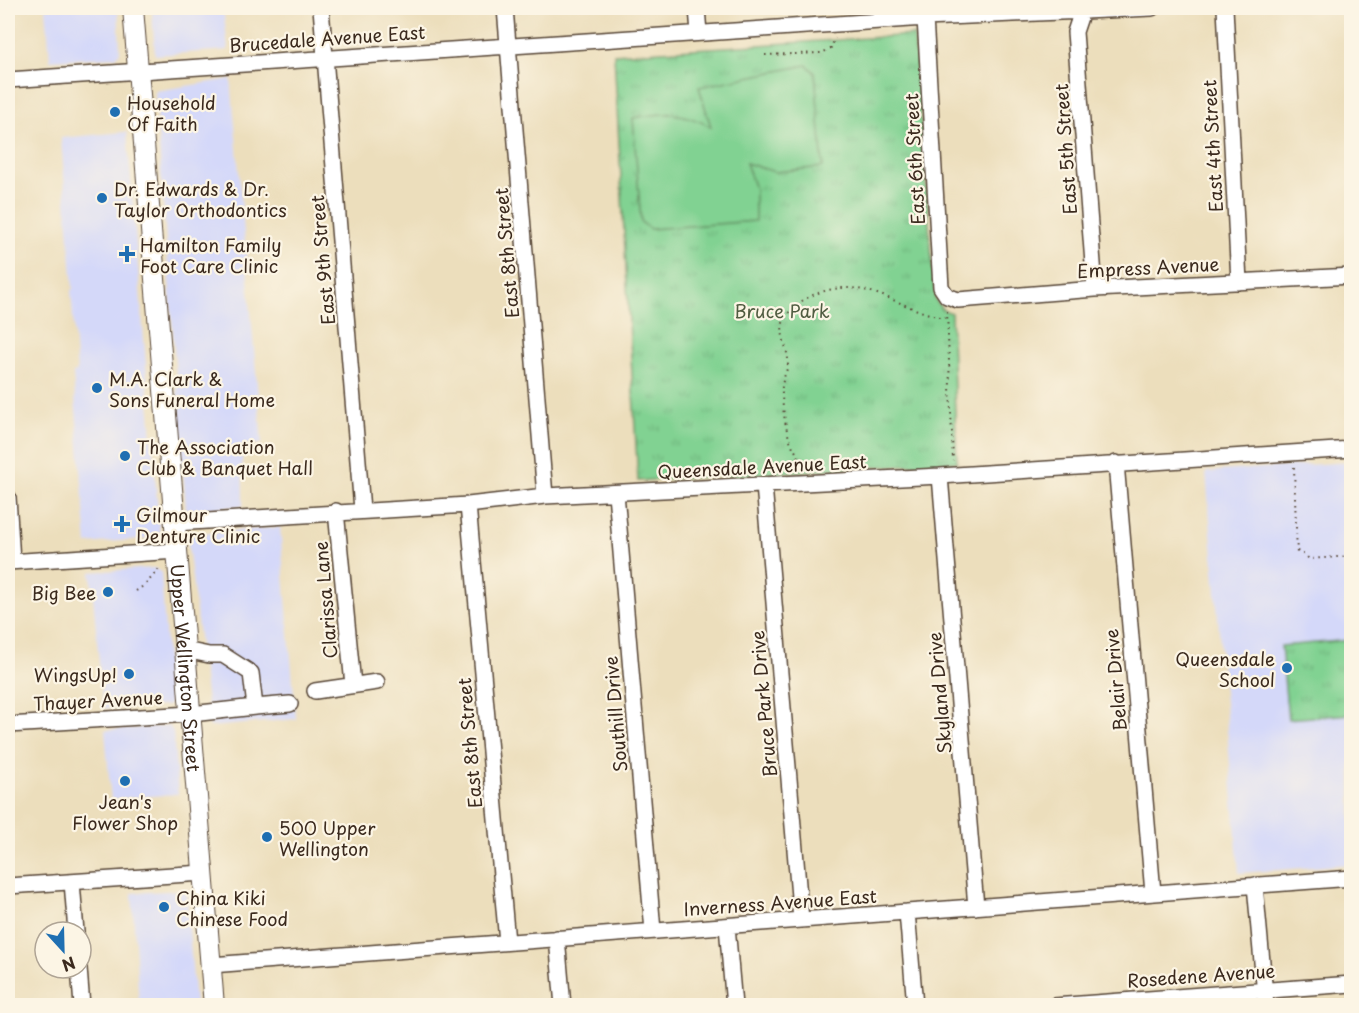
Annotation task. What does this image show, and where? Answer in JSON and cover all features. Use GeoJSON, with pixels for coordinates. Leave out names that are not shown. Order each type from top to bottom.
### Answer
{"type":"FeatureCollection","features":[{"type":"Feature","properties":{"kind":"main road","name":"Upper Wellington Street"},"geometry":{"type":"LineString","coordinates":[[133,8],[214,1005]]}},
{"type":"Feature","properties":{"kind":"street","name":"East 9th Street"},"geometry":{"type":"LineString","coordinates":[[321,8],[362,510]]}},
{"type":"Feature","properties":{"kind":"street","name":"East 8th Street"},"geometry":{"type":"LineString","coordinates":[[505,8],[545,496]]}},
{"type":"Feature","properties":{"kind":"street"},"geometry":{"type":"LineString","coordinates":[[697,8],[699,33]]}},
{"type":"Feature","properties":{"kind":"street","name":"Brucedale Avenue East"},"geometry":{"type":"LineString","coordinates":[[8,80],[838,24],[888,14],[925,18],[1082,9],[1152,8]]}},
{"type":"Feature","properties":{"kind":"street","name":"East 4th Street"},"geometry":{"type":"LineString","coordinates":[[1225,8],[1239,282]]}},
{"type":"Feature","properties":{"kind":"street","name":"East 5th Street"},"geometry":{"type":"LineString","coordinates":[[1082,9],[1075,32],[1095,289]]}},
{"type":"Feature","properties":{"kind":"street","name":"East 6th Street"},"geometry":{"type":"LineString","coordinates":[[925,18],[941,287],[947,296]]}},
{"type":"Feature","properties":{"kind":"street","name":"Empress Avenue"},"geometry":{"type":"LineString","coordinates":[[947,296],[958,300],[1095,289],[1352,276]]}},
{"type":"Feature","properties":{"kind":"street","name":"Queensdale Avenue East"},"geometry":{"type":"LineString","coordinates":[[175,523],[468,505],[545,496],[940,476],[1352,449]]}},
{"type":"Feature","properties":{"kind":"street","name":"Belair Drive"},"geometry":{"type":"LineString","coordinates":[[1116,463],[1153,893]]}},
{"type":"Feature","properties":{"kind":"street","name":"Skyland Drive"},"geometry":{"type":"LineString","coordinates":[[940,476],[976,907]]}},
{"type":"Feature","properties":{"kind":"street","name":"Bruce Park Drive"},"geometry":{"type":"LineString","coordinates":[[764,485],[801,920]]}},
{"type":"Feature","properties":{"kind":"street","name":"Southill Drive"},"geometry":{"type":"LineString","coordinates":[[616,493],[653,931]]}},
{"type":"Feature","properties":{"kind":"street"},"geometry":{"type":"LineString","coordinates":[[8,497],[10,562],[177,551]]}},
{"type":"Feature","properties":{"kind":"street","name":"East 8th Street"},"geometry":{"type":"LineString","coordinates":[[468,505],[507,942]]}},
{"type":"Feature","properties":{"kind":"street","name":"Clarissa Lane"},"geometry":{"type":"LineString","coordinates":[[336,512],[353,685]]}},
{"type":"Feature","properties":{"kind":"street"},"geometry":{"type":"LineString","coordinates":[[185,650],[208,655],[223,655],[251,673],[255,707]]}},
{"type":"Feature","properties":{"kind":"street"},"geometry":{"type":"LineString","coordinates":[[315,691],[377,682]]}},
{"type":"Feature","properties":{"kind":"street","name":"Thayer Avenue"},"geometry":{"type":"LineString","coordinates":[[8,724],[191,714],[290,704]]}},
{"type":"Feature","properties":{"kind":"street"},"geometry":{"type":"LineString","coordinates":[[8,886],[203,873]]}},
{"type":"Feature","properties":{"kind":"street","name":"Inverness Avenue East"},"geometry":{"type":"LineString","coordinates":[[211,964],[1352,878]]}},
{"type":"Feature","properties":{"kind":"street"},"geometry":{"type":"LineString","coordinates":[[72,882],[75,920]]}},
{"type":"Feature","properties":{"kind":"street"},"geometry":{"type":"LineString","coordinates":[[1255,885],[1265,998]]}},
{"type":"Feature","properties":{"kind":"street"},"geometry":{"type":"LineString","coordinates":[[907,912],[915,1005]]}},
{"type":"Feature","properties":{"kind":"street"},"geometry":{"type":"LineString","coordinates":[[727,926],[734,1005]]}},
{"type":"Feature","properties":{"kind":"street"},"geometry":{"type":"LineString","coordinates":[[557,938],[563,1005]]}},
{"type":"Feature","properties":{"kind":"street"},"geometry":{"type":"LineString","coordinates":[[80,980],[82,1005]]}},
{"type":"Feature","properties":{"kind":"street","name":"Rosedene Avenue"},"geometry":{"type":"LineString","coordinates":[[1054,1005],[1265,998],[1352,984]]}},
{"type":"Feature","properties":{"kind":"path"},"geometry":{"type":"LineString","coordinates":[[765,55],[826,52],[834,42],[838,24]]}},
{"type":"Feature","properties":{"kind":"path"},"geometry":{"type":"LineString","coordinates":[[805,472],[800,457],[790,441],[782,385],[788,361],[783,324],[794,308],[818,291],[849,288],[867,291],[924,313],[948,318]]}},
{"type":"Feature","properties":{"kind":"path"},"geometry":{"type":"LineString","coordinates":[[940,476],[953,464],[947,296]]}},
{"type":"Feature","properties":{"kind":"path"},"geometry":{"type":"LineString","coordinates":[[1294,464],[1297,556]]}},
{"type":"Feature","properties":{"kind":"path"},"geometry":{"type":"LineString","coordinates":[[1296,551],[1309,559],[1352,556]]}},
{"type":"Feature","properties":{"kind":"path"},"geometry":{"type":"LineString","coordinates":[[136,591],[146,584],[159,569]]}},
{"type":"Feature","properties":{"kind":"shaded area"},"geometry":{"type":"Polygon","coordinates":[[[46,8],[118,8],[120,52],[116,57],[50,60],[46,8]]]}},
{"type":"Feature","properties":{"kind":"shaded area"},"geometry":{"type":"Polygon","coordinates":[[[152,8],[223,8],[228,50],[155,55],[152,8]]]}},
{"type":"Feature","properties":{"kind":"shaded area"},"geometry":{"type":"Polygon","coordinates":[[[231,79],[262,444],[242,445],[243,506],[186,510],[155,91],[231,79]]]}},
{"type":"Feature","properties":{"kind":"shaded area"},"geometry":{"type":"Polygon","coordinates":[[[127,132],[160,537],[87,544],[73,373],[77,372],[71,290],[73,289],[61,138],[127,132]]]}},
{"type":"Feature","properties":{"kind":"shaded area","name":"Queensdale School"},"geometry":{"type":"Polygon","coordinates":[[[1351,462],[1351,864],[1239,873],[1206,472],[1351,462]]]}},
{"type":"Feature","properties":{"kind":"shaded area"},"geometry":{"type":"Polygon","coordinates":[[[280,527],[296,719],[210,727],[187,535],[280,527]]]}},
{"type":"Feature","properties":{"kind":"shaded area"},"geometry":{"type":"Polygon","coordinates":[[[154,568],[161,572],[170,703],[167,706],[103,708],[91,572],[154,568]]]}},
{"type":"Feature","properties":{"kind":"shaded area"},"geometry":{"type":"Polygon","coordinates":[[[169,726],[173,731],[178,794],[111,799],[105,730],[169,726]]]}},
{"type":"Feature","properties":{"kind":"shaded area"},"geometry":{"type":"Polygon","coordinates":[[[186,890],[195,1005],[139,1005],[132,893],[186,890]]]}},
{"type":"Feature","properties":{"kind":"green space","name":"Bruce Park"},"geometry":{"type":"Polygon","coordinates":[[[914,35],[935,299],[942,309],[951,313],[957,462],[638,481],[614,54],[914,35]]]}},
{"type":"Feature","properties":{"kind":"green space"},"geometry":{"type":"Polygon","coordinates":[[[807,65],[815,73],[823,167],[775,172],[746,163],[755,189],[755,221],[650,229],[641,222],[633,118],[673,114],[691,118],[711,127],[699,87],[807,65]]]}},
{"type":"Feature","properties":{"kind":"green space"},"geometry":{"type":"Polygon","coordinates":[[[1351,640],[1351,714],[1288,719],[1281,646],[1351,640]]]}},
{"type":"Feature","properties":{"kind":"place","name":"Household Of Faith"},"geometry":{"type":"Point","coordinates":[115,112]}},
{"type":"Feature","properties":{"kind":"place","name":"Dr. Edwards & Dr. Taylor Orthodontics"},"geometry":{"type":"Point","coordinates":[102,198]}},
{"type":"Feature","properties":{"kind":"place","name":"Hamilton Family Foot Care Clinic"},"geometry":{"type":"Point","coordinates":[127,254]}},
{"type":"Feature","properties":{"kind":"place","name":"M.A. Clark & Sons Funeral Home"},"geometry":{"type":"Point","coordinates":[97,388]}},
{"type":"Feature","properties":{"kind":"place","name":"The Association Club & Banquet Hall"},"geometry":{"type":"Point","coordinates":[125,456]}},
{"type":"Feature","properties":{"kind":"place","name":"Gilmour Denture Clinic"},"geometry":{"type":"Point","coordinates":[122,524]}},
{"type":"Feature","properties":{"kind":"place","name":"Big Bee"},"geometry":{"type":"Point","coordinates":[108,592]}},
{"type":"Feature","properties":{"kind":"place","name":"Queensdale School"},"geometry":{"type":"Point","coordinates":[1287,668]}},
{"type":"Feature","properties":{"kind":"place","name":"WingsUp!"},"geometry":{"type":"Point","coordinates":[129,674]}},
{"type":"Feature","properties":{"kind":"place","name":"Jean's Flower Shop"},"geometry":{"type":"Point","coordinates":[125,781]}},
{"type":"Feature","properties":{"kind":"place","name":"500 Upper Wellington"},"geometry":{"type":"Point","coordinates":[267,837]}},
{"type":"Feature","properties":{"kind":"place","name":"China Kiki Chinese Food"},"geometry":{"type":"Point","coordinates":[164,907]}}]}
